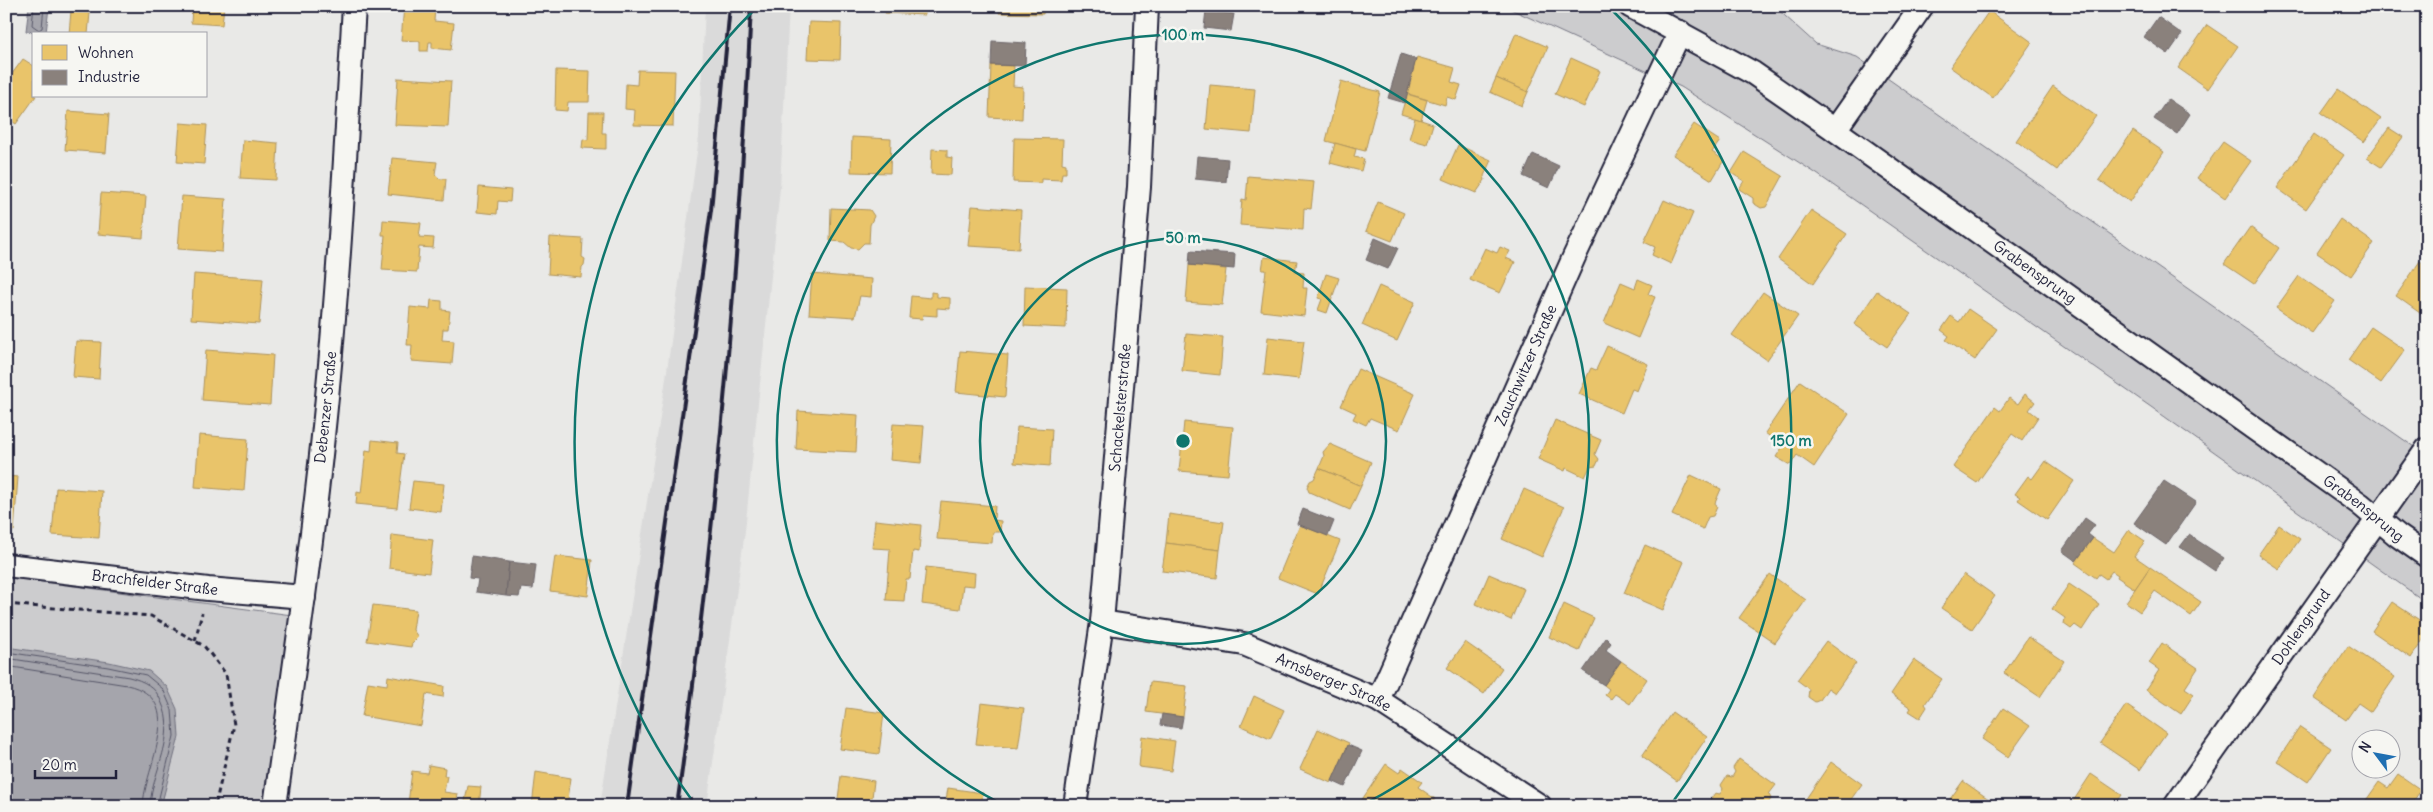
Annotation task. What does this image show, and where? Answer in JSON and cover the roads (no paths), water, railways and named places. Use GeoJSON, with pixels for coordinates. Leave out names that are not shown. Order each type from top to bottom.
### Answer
{"type":"FeatureCollection","features":[{"type":"Feature","properties":{"kind":"street","name":"Debenzer Straße"},"geometry":{"type":"LineString","coordinates":[[275,806],[304,597],[328,380],[340,236],[354,6]]}},
{"type":"Feature","properties":{"kind":"street","name":"Schackelsterstraße"},"geometry":{"type":"LineString","coordinates":[[1075,806],[1102,622],[1139,187],[1147,6]]}},
{"type":"Feature","properties":{"kind":"street","name":"Grabensprung"},"geometry":{"type":"LineString","coordinates":[[1630,6],[1753,73],[2360,504],[2427,556]]}},
{"type":"Feature","properties":{"kind":"street"},"geometry":{"type":"LineString","coordinates":[[1835,130],[1922,6]]}},
{"type":"Feature","properties":{"kind":"street","name":"Zauchwitzer Straße"},"geometry":{"type":"LineString","coordinates":[[1378,700],[1574,257],[1680,32]]}},
{"type":"Feature","properties":{"kind":"street","name":"Dohlengrund"},"geometry":{"type":"LineString","coordinates":[[2176,806],[2427,448]]}},
{"type":"Feature","properties":{"kind":"street","name":"Brachfelder Straße"},"geometry":{"type":"LineString","coordinates":[[6,565],[208,589],[304,597]]}},
{"type":"Feature","properties":{"kind":"street","name":"Arnsberger Straße"},"geometry":{"type":"LineString","coordinates":[[1102,622],[1244,644],[1378,700],[1540,806]]}},
{"type":"Feature","properties":{"kind":"water"},"geometry":{"type":"Polygon","coordinates":[[[29,6],[49,7],[46,32],[26,31],[29,6]]]}},
{"type":"Feature","properties":{"kind":"water"},"geometry":{"type":"Polygon","coordinates":[[[6,647],[109,662],[149,671],[167,687],[177,709],[179,737],[161,806],[6,806],[6,647]]]}},
{"type":"Feature","properties":{"kind":"railway"},"geometry":{"type":"LineString","coordinates":[[627,806],[711,210],[730,6]]}},
{"type":"Feature","properties":{"kind":"railway"},"geometry":{"type":"LineString","coordinates":[[677,806],[714,507],[740,207],[751,6]]}}]}
